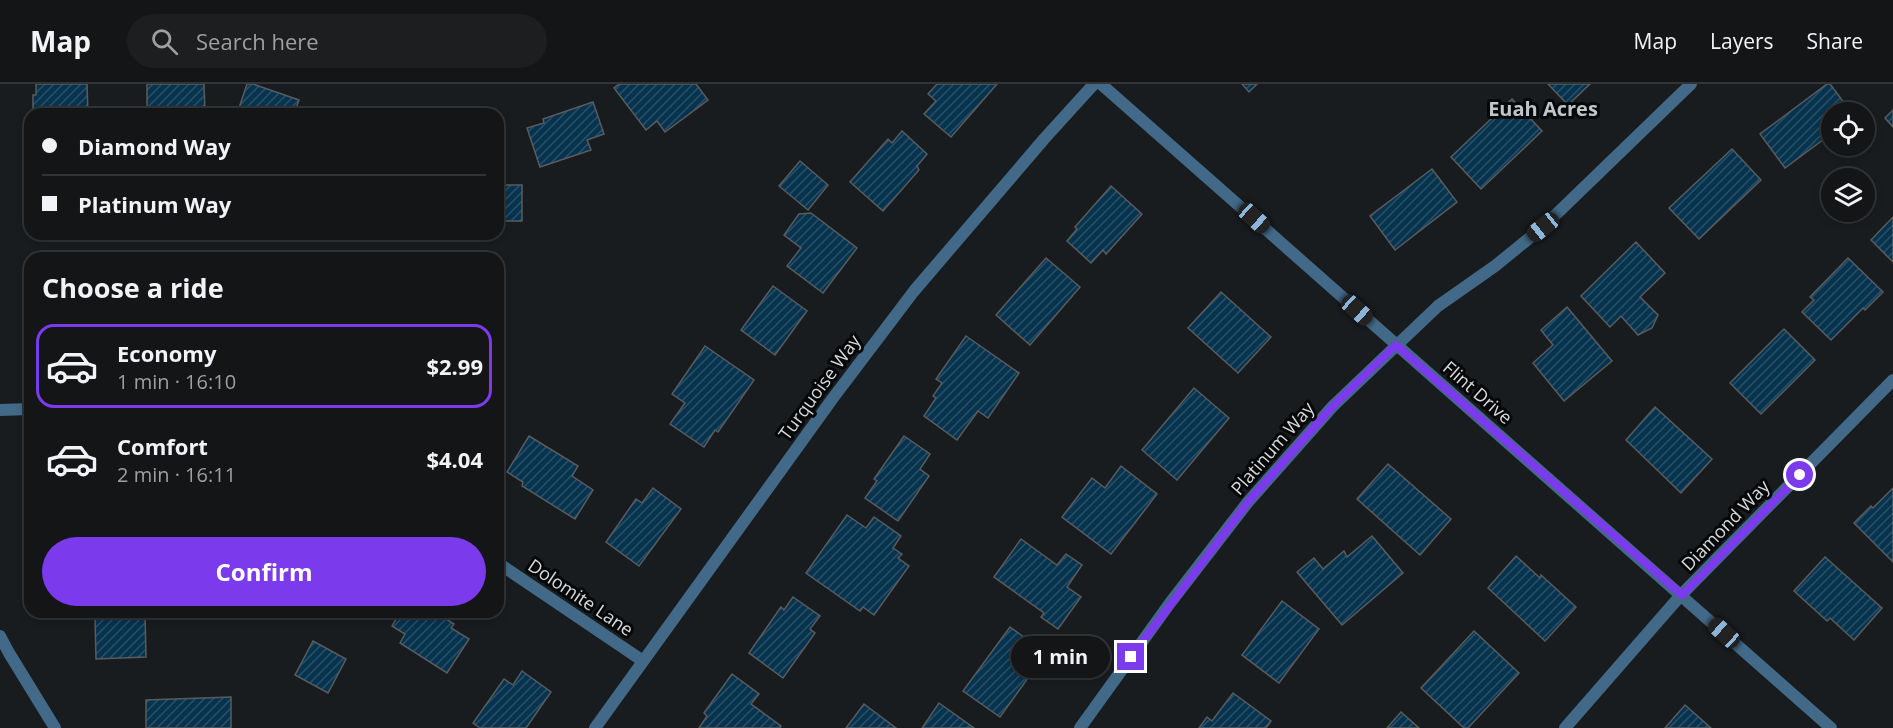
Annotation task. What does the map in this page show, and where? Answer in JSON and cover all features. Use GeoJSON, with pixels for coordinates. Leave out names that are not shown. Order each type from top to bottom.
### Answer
{"type":"FeatureCollection","features":[{"type":"Feature","properties":{"kind":"street","name":"Turquoise Way"},"geometry":{"type":"LineString","coordinates":[[595,728],[833,398],[914,291],[1094,84]]}},
{"type":"Feature","properties":{"kind":"street","name":"Flint Drive"},"geometry":{"type":"LineString","coordinates":[[1101,84],[1831,728]]}},
{"type":"Feature","properties":{"kind":"street","name":"Platinum Way"},"geometry":{"type":"LineString","coordinates":[[1080,728],[1170,603],[1248,502],[1333,406],[1438,306],[1495,266],[1543,227],[1691,84]]}},
{"type":"Feature","properties":{"kind":"street","name":"Diamond Way"},"geometry":{"type":"LineString","coordinates":[[1564,728],[1682,595],[1893,380]]}},
{"type":"Feature","properties":{"kind":"street"},"geometry":{"type":"LineString","coordinates":[[0,410],[24,409]]}},
{"type":"Feature","properties":{"kind":"street","name":"Dolomite Lane"},"geometry":{"type":"LineString","coordinates":[[504,566],[643,661]]}},
{"type":"Feature","properties":{"kind":"street"},"geometry":{"type":"LineString","coordinates":[[0,636],[55,728]]}},
{"type":"Feature","properties":{"kind":"building"},"geometry":{"type":"Polygon","coordinates":[[[36,84],[87,84],[88,108],[33,108],[33,95],[36,95],[36,84]]]}},
{"type":"Feature","properties":{"kind":"building"},"geometry":{"type":"Polygon","coordinates":[[[147,84],[204,84],[205,108],[147,108],[147,84]]]}},
{"type":"Feature","properties":{"kind":"building"},"geometry":{"type":"Polygon","coordinates":[[[247,84],[299,100],[296,108],[239,108],[247,84]]]}},
{"type":"Feature","properties":{"kind":"building"},"geometry":{"type":"Polygon","coordinates":[[[619,84],[696,84],[708,100],[665,132],[657,121],[646,130],[614,88],[619,84]]]}},
{"type":"Feature","properties":{"kind":"building"},"geometry":{"type":"Polygon","coordinates":[[[937,84],[997,84],[951,137],[924,114],[936,101],[928,94],[937,84]]]}},
{"type":"Feature","properties":{"kind":"building"},"geometry":{"type":"Polygon","coordinates":[[[1242,84],[1257,84],[1249,92],[1242,84]]]}},
{"type":"Feature","properties":{"kind":"building"},"geometry":{"type":"Polygon","coordinates":[[[1548,84],[1590,84],[1568,105],[1548,84]]]}},
{"type":"Feature","properties":{"kind":"building"},"geometry":{"type":"Polygon","coordinates":[[[1827,84],[1830,84],[1844,102],[1821,102],[1821,141],[1785,168],[1760,134],[1827,84]]]}},
{"type":"Feature","properties":{"kind":"building"},"geometry":{"type":"Polygon","coordinates":[[[1512,99],[1542,131],[1481,189],[1451,157],[1512,99]]]}},
{"type":"Feature","properties":{"kind":"building"},"geometry":{"type":"Polygon","coordinates":[[[593,102],[604,134],[587,140],[591,150],[540,167],[527,128],[544,123],[543,119],[593,102]]]}},
{"type":"Feature","properties":{"kind":"building"},"geometry":{"type":"Polygon","coordinates":[[[1893,110],[1893,127],[1885,118],[1893,110]]]}},
{"type":"Feature","properties":{"kind":"building"},"geometry":{"type":"Polygon","coordinates":[[[902,131],[927,154],[917,166],[919,170],[883,211],[850,182],[888,139],[892,143],[902,131]]]}},
{"type":"Feature","properties":{"kind":"building"},"geometry":{"type":"Polygon","coordinates":[[[1732,149],[1761,180],[1699,239],[1669,208],[1732,149]]]}},
{"type":"Feature","properties":{"kind":"building"},"geometry":{"type":"Polygon","coordinates":[[[800,161],[828,185],[808,210],[779,186],[800,161]]]}},
{"type":"Feature","properties":{"kind":"building"},"geometry":{"type":"Polygon","coordinates":[[[1432,169],[1457,202],[1395,250],[1370,216],[1432,169]]]}},
{"type":"Feature","properties":{"kind":"building"},"geometry":{"type":"Polygon","coordinates":[[[504,185],[522,185],[522,221],[504,221],[504,185]]]}},
{"type":"Feature","properties":{"kind":"building"},"geometry":{"type":"Polygon","coordinates":[[[1111,186],[1142,214],[1106,254],[1103,250],[1091,263],[1067,241],[1077,229],[1075,227],[1111,186]]]}},
{"type":"Feature","properties":{"kind":"building"},"geometry":{"type":"Polygon","coordinates":[[[811,213],[857,248],[823,293],[787,266],[801,248],[784,235],[799,214],[811,213]]]}},
{"type":"Feature","properties":{"kind":"building"},"geometry":{"type":"Polygon","coordinates":[[[1893,217],[1893,262],[1871,240],[1893,217]]]}},
{"type":"Feature","properties":{"kind":"building"},"geometry":{"type":"Polygon","coordinates":[[[1636,242],[1665,273],[1640,297],[1658,315],[1652,328],[1638,335],[1621,316],[1610,327],[1581,296],[1636,242]]]}},
{"type":"Feature","properties":{"kind":"building"},"geometry":{"type":"Polygon","coordinates":[[[1046,258],[1080,287],[1030,345],[996,315],[1046,258]]]}},
{"type":"Feature","properties":{"kind":"building"},"geometry":{"type":"Polygon","coordinates":[[[1848,258],[1883,292],[1865,310],[1863,308],[1831,340],[1802,312],[1814,300],[1810,297],[1848,258]]]}},
{"type":"Feature","properties":{"kind":"building"},"geometry":{"type":"Polygon","coordinates":[[[773,286],[807,311],[775,355],[741,330],[773,286]]]}},
{"type":"Feature","properties":{"kind":"building"},"geometry":{"type":"Polygon","coordinates":[[[1221,292],[1271,337],[1238,373],[1188,328],[1221,292]]]}},
{"type":"Feature","properties":{"kind":"building"},"geometry":{"type":"Polygon","coordinates":[[[1567,307],[1612,361],[1564,401],[1533,363],[1553,345],[1541,330],[1567,307]]]}},
{"type":"Feature","properties":{"kind":"building"},"geometry":{"type":"Polygon","coordinates":[[[1784,329],[1815,360],[1761,414],[1730,383],[1784,329]]]}},
{"type":"Feature","properties":{"kind":"building"},"geometry":{"type":"Polygon","coordinates":[[[966,336],[1019,373],[988,418],[978,411],[957,440],[924,416],[936,398],[933,396],[942,383],[936,379],[966,336]]]}},
{"type":"Feature","properties":{"kind":"building"},"geometry":{"type":"Polygon","coordinates":[[[705,346],[754,380],[718,432],[715,430],[704,447],[670,424],[685,403],[672,394],[705,346]]]}},
{"type":"Feature","properties":{"kind":"building"},"geometry":{"type":"Polygon","coordinates":[[[1194,388],[1229,418],[1177,480],[1142,450],[1194,388]]]}},
{"type":"Feature","properties":{"kind":"building"},"geometry":{"type":"Polygon","coordinates":[[[1655,407],[1712,459],[1681,493],[1626,440],[1655,407]]]}},
{"type":"Feature","properties":{"kind":"building"},"geometry":{"type":"Polygon","coordinates":[[[529,436],[578,466],[572,476],[593,490],[575,519],[522,486],[523,482],[507,472],[529,436]]]}},
{"type":"Feature","properties":{"kind":"building"},"geometry":{"type":"Polygon","coordinates":[[[904,436],[930,454],[920,469],[929,476],[898,521],[865,498],[877,481],[874,479],[904,436]]]}},
{"type":"Feature","properties":{"kind":"building"},"geometry":{"type":"Polygon","coordinates":[[[1388,464],[1451,519],[1420,555],[1357,499],[1388,464]]]}},
{"type":"Feature","properties":{"kind":"building"},"geometry":{"type":"Polygon","coordinates":[[[1121,466],[1157,494],[1111,554],[1062,517],[1092,478],[1105,488],[1121,466]]]}},
{"type":"Feature","properties":{"kind":"building"},"geometry":{"type":"Polygon","coordinates":[[[653,488],[681,509],[639,566],[606,542],[636,499],[642,503],[653,488]]]}},
{"type":"Feature","properties":{"kind":"building"},"geometry":{"type":"Polygon","coordinates":[[[1893,488],[1893,562],[1854,523],[1893,488]]]}},
{"type":"Feature","properties":{"kind":"building"},"geometry":{"type":"Polygon","coordinates":[[[847,515],[866,528],[874,517],[901,536],[893,548],[902,554],[898,558],[909,566],[874,615],[863,607],[860,611],[806,573],[847,515]]]}},
{"type":"Feature","properties":{"kind":"building"},"geometry":{"type":"Polygon","coordinates":[[[1372,536],[1403,573],[1342,625],[1297,572],[1314,558],[1323,569],[1344,551],[1347,557],[1372,536]]]}},
{"type":"Feature","properties":{"kind":"building"},"geometry":{"type":"Polygon","coordinates":[[[1021,539],[1057,565],[1066,554],[1082,565],[1067,587],[1081,597],[1058,629],[1041,617],[1044,613],[994,577],[1021,539]]]}},
{"type":"Feature","properties":{"kind":"building"},"geometry":{"type":"Polygon","coordinates":[[[1516,556],[1576,607],[1545,641],[1488,588],[1516,556]]]}},
{"type":"Feature","properties":{"kind":"building"},"geometry":{"type":"Polygon","coordinates":[[[1825,557],[1882,608],[1854,640],[1830,618],[1827,621],[1794,591],[1825,557]]]}},
{"type":"Feature","properties":{"kind":"building"},"geometry":{"type":"Polygon","coordinates":[[[793,597],[820,616],[810,629],[815,633],[783,678],[749,653],[781,607],[784,610],[793,597]]]}},
{"type":"Feature","properties":{"kind":"building"},"geometry":{"type":"Polygon","coordinates":[[[1282,601],[1319,629],[1279,683],[1242,655],[1282,601]]]}},
{"type":"Feature","properties":{"kind":"building"},"geometry":{"type":"Polygon","coordinates":[[[145,618],[146,657],[96,659],[95,619],[145,618]]]}},
{"type":"Feature","properties":{"kind":"building"},"geometry":{"type":"Polygon","coordinates":[[[397,618],[444,618],[454,624],[451,628],[469,639],[447,673],[400,643],[405,634],[392,626],[397,618]]]}},
{"type":"Feature","properties":{"kind":"building"},"geometry":{"type":"Polygon","coordinates":[[[1010,627],[1046,653],[1000,717],[963,691],[1010,627]]]}},
{"type":"Feature","properties":{"kind":"building"},"geometry":{"type":"Polygon","coordinates":[[[1474,631],[1519,673],[1468,728],[1464,728],[1421,688],[1474,631]]]}},
{"type":"Feature","properties":{"kind":"building"},"geometry":{"type":"Polygon","coordinates":[[[313,641],[346,659],[328,693],[295,675],[313,641]]]}},
{"type":"Feature","properties":{"kind":"building"},"geometry":{"type":"Polygon","coordinates":[[[522,671],[551,692],[526,728],[480,728],[473,723],[504,679],[513,685],[522,671]]]}},
{"type":"Feature","properties":{"kind":"building"},"geometry":{"type":"Polygon","coordinates":[[[732,674],[759,694],[751,704],[781,726],[780,728],[699,728],[707,716],[704,713],[732,674]]]}},
{"type":"Feature","properties":{"kind":"building"},"geometry":{"type":"Polygon","coordinates":[[[1233,693],[1271,721],[1266,728],[1199,728],[1207,717],[1212,721],[1233,693]]]}},
{"type":"Feature","properties":{"kind":"building"},"geometry":{"type":"Polygon","coordinates":[[[231,697],[231,728],[146,728],[146,700],[231,697]]]}},
{"type":"Feature","properties":{"kind":"building"},"geometry":{"type":"Polygon","coordinates":[[[939,703],[974,728],[922,728],[939,703]]]}},
{"type":"Feature","properties":{"kind":"building"},"geometry":{"type":"Polygon","coordinates":[[[864,704],[896,728],[846,728],[864,704]]]}},
{"type":"Feature","properties":{"kind":"building"},"geometry":{"type":"Polygon","coordinates":[[[1685,705],[1711,728],[1665,728],[1685,705]]]}},
{"type":"Feature","properties":{"kind":"building"},"geometry":{"type":"Polygon","coordinates":[[[1401,712],[1419,728],[1387,728],[1401,712]]]}},
{"type":"Feature","properties":{"kind":"district","name":"Euah Acres"},"geometry":{"type":"Point","coordinates":[1543,108]}},
{"type":"Feature","properties":{"kind":"route"},"geometry":{"type":"LineString","coordinates":[[1131,657],[1248,502],[1333,406],[1396,345],[1682,595],[1800,475]]}}]}
